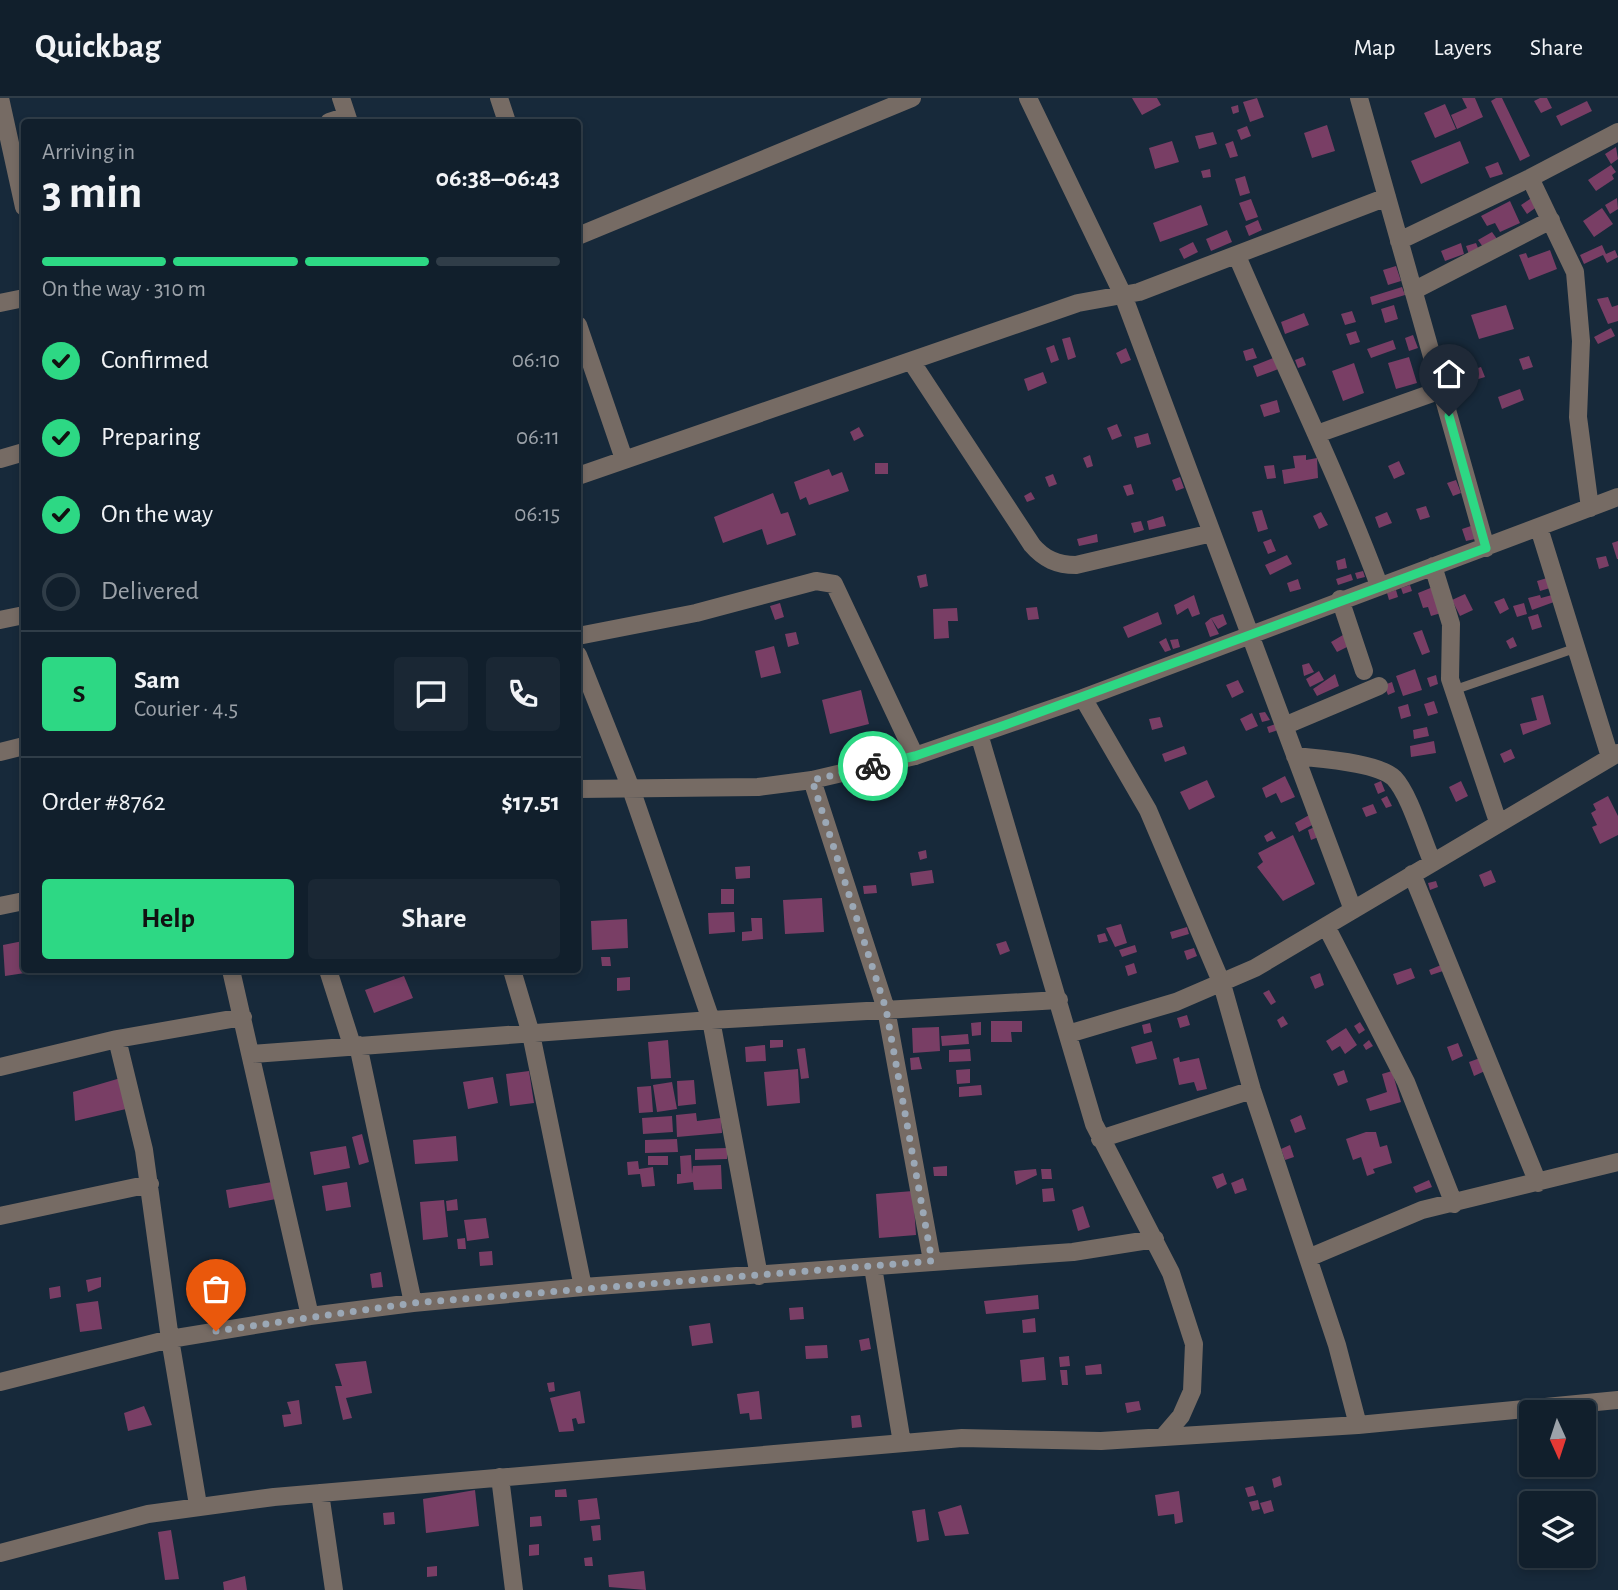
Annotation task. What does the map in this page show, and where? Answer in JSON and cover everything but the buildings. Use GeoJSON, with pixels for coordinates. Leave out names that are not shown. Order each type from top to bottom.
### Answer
{"type":"FeatureCollection","features":[{"type":"Feature","properties":{"kind":"street"},"geometry":{"type":"LineString","coordinates":[[1,98],[4,137],[21,196]]}},
{"type":"Feature","properties":{"kind":"street"},"geometry":{"type":"LineString","coordinates":[[341,98],[348,119]]}},
{"type":"Feature","properties":{"kind":"street"},"geometry":{"type":"LineString","coordinates":[[499,98],[506,119]]}},
{"type":"Feature","properties":{"kind":"street"},"geometry":{"type":"LineString","coordinates":[[581,235],[912,98]]}},
{"type":"Feature","properties":{"kind":"street"},"geometry":{"type":"LineString","coordinates":[[1028,98],[1123,295],[1353,910]]}},
{"type":"Feature","properties":{"kind":"street"},"geometry":{"type":"LineString","coordinates":[[1359,98],[1486,548]]}},
{"type":"Feature","properties":{"kind":"street"},"geometry":{"type":"LineString","coordinates":[[1399,241],[1618,132]]}},
{"type":"Feature","properties":{"kind":"street"},"geometry":{"type":"LineString","coordinates":[[1530,178],[1575,272],[1578,293],[1578,417],[1590,508]]}},
{"type":"Feature","properties":{"kind":"street"},"geometry":{"type":"LineString","coordinates":[[581,475],[1078,303],[1123,295],[1237,256],[1387,197]]}},
{"type":"Feature","properties":{"kind":"street"},"geometry":{"type":"LineString","coordinates":[[1413,291],[1551,220]]}},
{"type":"Feature","properties":{"kind":"street"},"geometry":{"type":"LineString","coordinates":[[1237,256],[1347,498],[1379,585]]}},
{"type":"Feature","properties":{"kind":"street"},"geometry":{"type":"LineString","coordinates":[[0,303],[21,299]]}},
{"type":"Feature","properties":{"kind":"street"},"geometry":{"type":"LineString","coordinates":[[581,334],[624,459]]}},
{"type":"Feature","properties":{"kind":"street"},"geometry":{"type":"LineString","coordinates":[[911,361],[1032,545],[1044,557],[1059,564],[1076,565],[1212,533]]}},
{"type":"Feature","properties":{"kind":"street"},"geometry":{"type":"LineString","coordinates":[[1317,434],[1441,390]]}},
{"type":"Feature","properties":{"kind":"street"},"geometry":{"type":"LineString","coordinates":[[0,459],[21,454]]}},
{"type":"Feature","properties":{"kind":"street"},"geometry":{"type":"LineString","coordinates":[[581,789],[630,786],[713,789],[812,780],[915,756],[1083,698],[1340,599],[1486,548],[1618,497]]}},
{"type":"Feature","properties":{"kind":"street"},"geometry":{"type":"LineString","coordinates":[[1068,1034],[1176,1002],[1222,984],[1326,926],[1614,755],[1576,648],[1539,528]]}},
{"type":"Feature","properties":{"kind":"street"},"geometry":{"type":"LineString","coordinates":[[1433,566],[1449,613],[1452,636],[1448,670],[1498,822]]}},
{"type":"Feature","properties":{"kind":"street"},"geometry":{"type":"LineString","coordinates":[[581,635],[696,613],[816,581],[829,581],[834,584],[915,756]]}},
{"type":"Feature","properties":{"kind":"street"},"geometry":{"type":"LineString","coordinates":[[1340,599],[1364,671]]}},
{"type":"Feature","properties":{"kind":"street"},"geometry":{"type":"LineString","coordinates":[[0,620],[21,616]]}},
{"type":"Feature","properties":{"kind":"street"},"geometry":{"type":"LineString","coordinates":[[581,663],[630,786],[711,1020],[759,1276]]}},
{"type":"Feature","properties":{"kind":"street"},"geometry":{"type":"LineString","coordinates":[[1284,726],[1378,686]]}},
{"type":"Feature","properties":{"kind":"street"},"geometry":{"type":"LineString","coordinates":[[1083,698],[1148,810],[1222,984],[1252,1090],[1337,1345],[1358,1425]]}},
{"type":"Feature","properties":{"kind":"street"},"geometry":{"type":"LineString","coordinates":[[979,734],[1059,1000],[1083,1092],[1100,1139],[1155,1239],[1184,1308],[1196,1360],[1187,1403],[1163,1437]]}},
{"type":"Feature","properties":{"kind":"street"},"geometry":{"type":"LineString","coordinates":[[0,752],[21,747]]}},
{"type":"Feature","properties":{"kind":"street"},"geometry":{"type":"LineString","coordinates":[[1295,755],[1375,768],[1388,774],[1399,784],[1432,861]]}},
{"type":"Feature","properties":{"kind":"street"},"geometry":{"type":"LineString","coordinates":[[812,780],[886,1009],[932,1261]]}},
{"type":"Feature","properties":{"kind":"street"},"geometry":{"type":"LineString","coordinates":[[1412,874],[1538,1183]]}},
{"type":"Feature","properties":{"kind":"street"},"geometry":{"type":"LineString","coordinates":[[0,906],[21,902]]}},
{"type":"Feature","properties":{"kind":"street"},"geometry":{"type":"LineString","coordinates":[[1326,926],[1402,1073],[1454,1204]]}},
{"type":"Feature","properties":{"kind":"street"},"geometry":{"type":"LineString","coordinates":[[232,973],[310,1316]]}},
{"type":"Feature","properties":{"kind":"street"},"geometry":{"type":"LineString","coordinates":[[329,973],[355,1045],[413,1303]]}},
{"type":"Feature","properties":{"kind":"street"},"geometry":{"type":"LineString","coordinates":[[513,973],[531,1034],[583,1287]]}},
{"type":"Feature","properties":{"kind":"street"},"geometry":{"type":"LineString","coordinates":[[252,1054],[711,1020],[1059,1000]]}},
{"type":"Feature","properties":{"kind":"street"},"geometry":{"type":"LineString","coordinates":[[0,1067],[117,1040],[243,1017]]}},
{"type":"Feature","properties":{"kind":"street"},"geometry":{"type":"LineString","coordinates":[[117,1040],[150,1184],[170,1339],[198,1505]]}},
{"type":"Feature","properties":{"kind":"street"},"geometry":{"type":"LineString","coordinates":[[1100,1139],[1252,1090]]}},
{"type":"Feature","properties":{"kind":"street"},"geometry":{"type":"LineString","coordinates":[[1308,1258],[1422,1210],[1618,1162]]}},
{"type":"Feature","properties":{"kind":"street"},"geometry":{"type":"LineString","coordinates":[[0,1216],[150,1184]]}},
{"type":"Feature","properties":{"kind":"street"},"geometry":{"type":"LineString","coordinates":[[0,1382],[170,1339],[310,1316],[413,1303],[583,1287],[1073,1252],[1155,1239]]}},
{"type":"Feature","properties":{"kind":"street"},"geometry":{"type":"LineString","coordinates":[[873,1268],[902,1443]]}},
{"type":"Feature","properties":{"kind":"street"},"geometry":{"type":"LineString","coordinates":[[0,1553],[148,1514],[198,1505],[320,1493],[962,1438],[1101,1441],[1358,1425],[1618,1400]]}},
{"type":"Feature","properties":{"kind":"street"},"geometry":{"type":"LineString","coordinates":[[500,1477],[514,1590]]}},
{"type":"Feature","properties":{"kind":"street"},"geometry":{"type":"LineString","coordinates":[[320,1493],[334,1590]]}},
{"type":"Feature","properties":{"kind":"lane"},"geometry":{"type":"LineString","coordinates":[[1454,690],[1576,648]]}},
{"type":"Feature","properties":{"kind":"way so far"},"geometry":{"type":"LineString","coordinates":[[216,1331],[413,1303],[583,1287],[873,1268],[932,1261],[886,1009],[812,780],[873,766]]}},
{"type":"Feature","properties":{"kind":"route"},"geometry":{"type":"LineString","coordinates":[[873,766],[915,756],[1005,725],[1379,585],[1486,548],[1449,416]]}}]}
